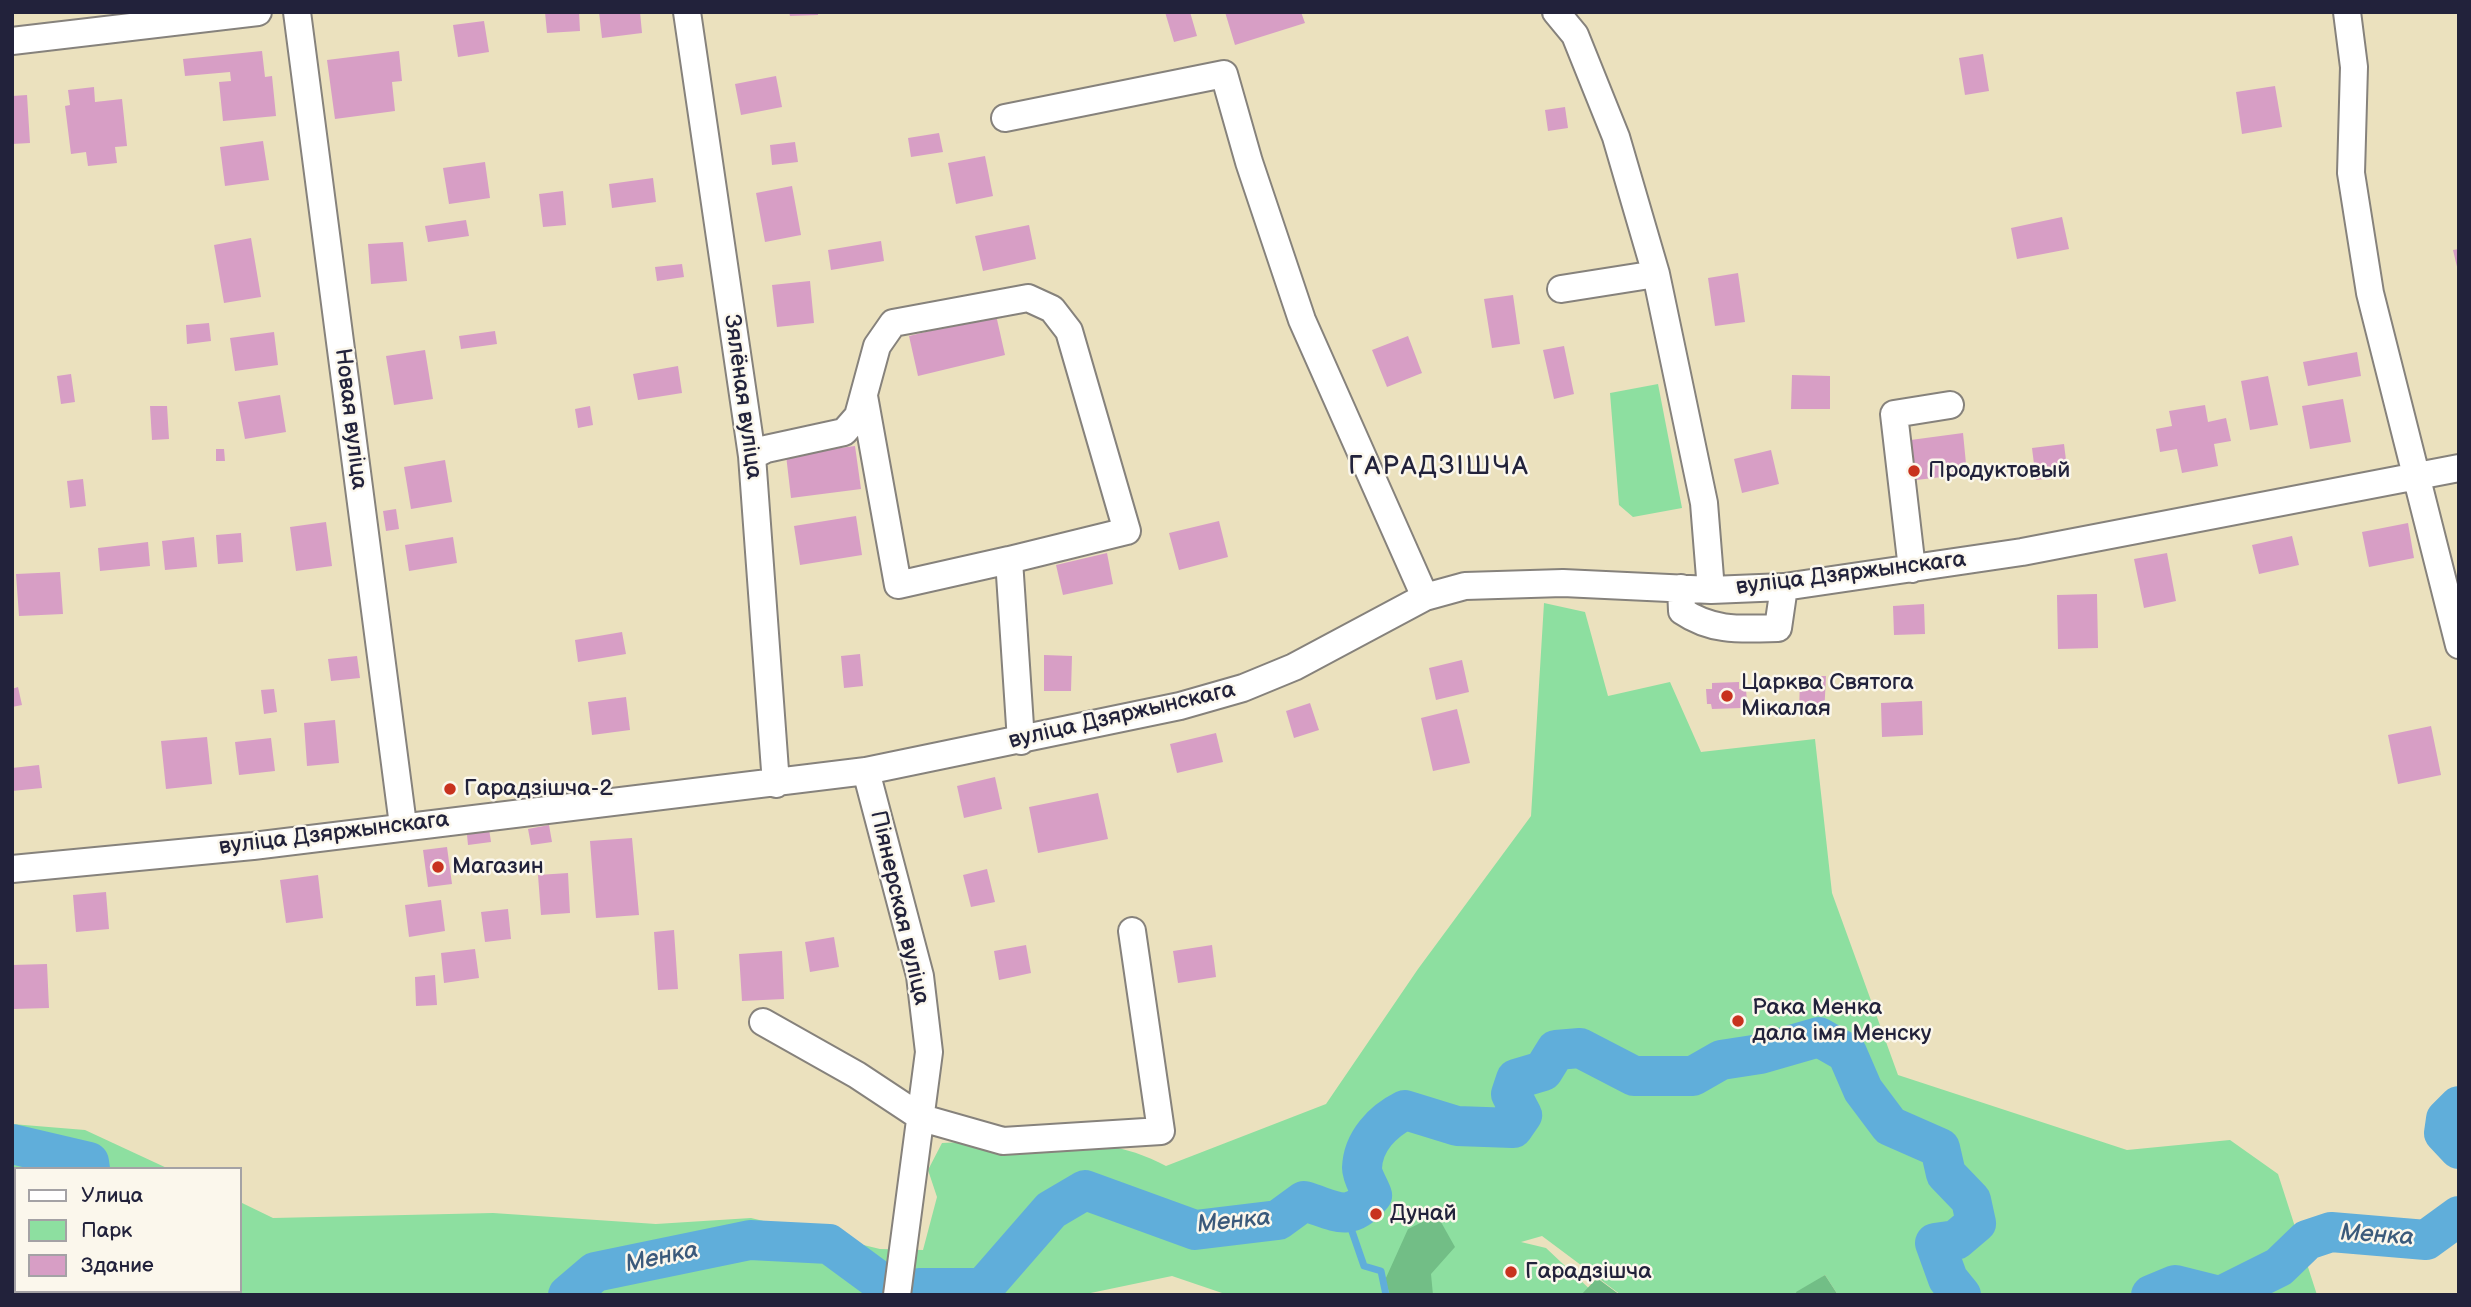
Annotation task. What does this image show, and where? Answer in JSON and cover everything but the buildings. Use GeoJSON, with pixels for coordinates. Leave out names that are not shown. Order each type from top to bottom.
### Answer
{"type":"FeatureCollection","features":[{"type":"Feature","properties":{"kind":"street"},"geometry":{"type":"LineString","coordinates":[[12,41],[258,12]]}},
{"type":"Feature","properties":{"kind":"street","name":"Новая вуліца"},"geometry":{"type":"LineString","coordinates":[[297,12],[403,825]]}},
{"type":"Feature","properties":{"kind":"street","name":"Зялёная вуліца"},"geometry":{"type":"LineString","coordinates":[[687,12],[752,456],[776,784]]}},
{"type":"Feature","properties":{"kind":"street"},"geometry":{"type":"LineString","coordinates":[[1556,12],[1575,35],[1616,137],[1656,274],[1704,503],[1711,590]]}},
{"type":"Feature","properties":{"kind":"street"},"geometry":{"type":"LineString","coordinates":[[2347,12],[2354,67],[2351,173],[2370,293],[2459,645]]}},
{"type":"Feature","properties":{"kind":"street"},"geometry":{"type":"LineString","coordinates":[[1005,118],[1224,74],[1249,162],[1302,320],[1424,597]]}},
{"type":"Feature","properties":{"kind":"street"},"geometry":{"type":"LineString","coordinates":[[1561,289],[1656,274]]}},
{"type":"Feature","properties":{"kind":"street"},"geometry":{"type":"LineString","coordinates":[[752,456],[766,449],[844,432],[858,416],[877,346],[892,323],[1028,298],[1052,309],[1069,331],[1127,531],[898,585],[864,394]]}},
{"type":"Feature","properties":{"kind":"street"},"geometry":{"type":"LineString","coordinates":[[1912,569],[1894,414],[1950,405]]}},
{"type":"Feature","properties":{"kind":"street","name":"вуліца Дзяржынскага"},"geometry":{"type":"LineString","coordinates":[[12,869],[253,846],[403,825],[776,784],[866,771],[1021,741],[1180,706],[1243,688],[1294,667],[1424,597],[1465,586],[1516,583],[1711,590],[1784,587],[2022,552],[2459,468]]}},
{"type":"Feature","properties":{"kind":"street"},"geometry":{"type":"LineString","coordinates":[[1009,560],[1021,741]]}},
{"type":"Feature","properties":{"kind":"street"},"geometry":{"type":"LineString","coordinates":[[1681,588],[1682,611],[1697,621],[1723,630],[1778,628],[1784,587]]}},
{"type":"Feature","properties":{"kind":"street","name":"Піянерская вуліца"},"geometry":{"type":"LineString","coordinates":[[866,771],[920,976],[929,1052],[897,1295]]}},
{"type":"Feature","properties":{"kind":"street"},"geometry":{"type":"LineString","coordinates":[[763,1022],[857,1075],[922,1118],[1003,1141],[1161,1131],[1132,931]]}},
{"type":"Feature","properties":{"kind":"green space"},"geometry":{"type":"Polygon","coordinates":[[[1658,384],[1682,508],[1633,517],[1619,505],[1610,393],[1658,384]]]}},
{"type":"Feature","properties":{"kind":"green space"},"geometry":{"type":"Polygon","coordinates":[[[1544,603],[1585,612],[1608,696],[1670,682],[1701,752],[1815,739],[1832,893],[1898,1075],[2127,1150],[2230,1140],[2278,1174],[2317,1295],[1838,1295],[1825,1275],[1797,1295],[1621,1295],[1542,1236],[1521,1242],[1546,1248],[1596,1295],[1228,1295],[1172,1276],[1081,1295],[12,1295],[12,1124],[85,1130],[165,1167],[14,1167],[14,1293],[242,1293],[242,1203],[273,1218],[493,1213],[656,1224],[751,1218],[880,1249],[923,1250],[937,1197],[928,1170],[942,1143],[1027,1139],[1085,1142],[1141,1155],[1166,1166],[1326,1104],[1418,969],[1531,816],[1544,603]]]}},
{"type":"Feature","properties":{"kind":"green space"},"geometry":{"type":"Polygon","coordinates":[[[1437,1215],[1455,1247],[1431,1274],[1433,1295],[1390,1295],[1385,1280],[1408,1229],[1437,1215]]]}},
{"type":"Feature","properties":{"kind":"green space"},"geometry":{"type":"Polygon","coordinates":[[[1825,1275],[1838,1295],[1797,1295],[1796,1292],[1825,1275]]]}},
{"type":"Feature","properties":{"kind":"green space"},"geometry":{"type":"Polygon","coordinates":[[[1597,1278],[1620,1295],[1581,1295],[1597,1278]]]}},
{"type":"Feature","properties":{"kind":"waterway","name":"Менка"},"geometry":{"type":"LineString","coordinates":[[919,1288],[983,1288],[1051,1210],[1085,1190],[1195,1230],[1278,1220],[1304,1201],[1333,1211],[1349,1212],[1364,1204],[1372,1195],[1362,1171],[1363,1158],[1370,1141],[1389,1120],[1405,1110],[1457,1126],[1513,1128],[1522,1115],[1511,1094],[1516,1079],[1543,1071],[1556,1050],[1580,1048],[1634,1076],[1693,1076],[1721,1060],[1760,1054],[1819,1037],[1847,1053],[1863,1090],[1890,1126],[1940,1148],[1946,1174],[1971,1200],[1976,1223],[1956,1240],[1935,1243],[1948,1279],[1961,1295]]}},
{"type":"Feature","properties":{"kind":"waterway","name":"Менка"},"geometry":{"type":"LineString","coordinates":[[2459,1106],[2446,1119],[2444,1133],[2459,1149]]}},
{"type":"Feature","properties":{"kind":"waterway","name":"Менка"},"geometry":{"type":"LineString","coordinates":[[12,1144],[89,1162],[90,1167]]}},
{"type":"Feature","properties":{"kind":"waterway","name":"Дунай"},"geometry":{"type":"LineString","coordinates":[[1346,1214],[1364,1266],[1381,1271],[1386,1295]]}},
{"type":"Feature","properties":{"kind":"waterway","name":"Менка"},"geometry":{"type":"LineString","coordinates":[[2223,1295],[2279,1267],[2307,1240],[2331,1232],[2426,1240],[2459,1216]]}},
{"type":"Feature","properties":{"kind":"waterway","name":"Менка"},"geometry":{"type":"LineString","coordinates":[[568,1295],[595,1272],[750,1240],[829,1244],[878,1280]]}},
{"type":"Feature","properties":{"kind":"waterway","name":"Менка"},"geometry":{"type":"LineString","coordinates":[[2151,1295],[2175,1285],[2215,1295]]}},
{"type":"Feature","properties":{"kind":"place","name":"Продуктовый"},"geometry":{"type":"Point","coordinates":[1914,471]}},
{"type":"Feature","properties":{"kind":"place","name":"Царква Святога Мікалая"},"geometry":{"type":"Point","coordinates":[1727,696]}},
{"type":"Feature","properties":{"kind":"place","name":"Гарадзішча-2"},"geometry":{"type":"Point","coordinates":[450,789]}},
{"type":"Feature","properties":{"kind":"place","name":"Магазин"},"geometry":{"type":"Point","coordinates":[438,867]}},
{"type":"Feature","properties":{"kind":"place","name":"Рака Менка дала імя Менску"},"geometry":{"type":"Point","coordinates":[1738,1021]}},
{"type":"Feature","properties":{"kind":"place","name":"Дунай"},"geometry":{"type":"Point","coordinates":[1376,1214]}},
{"type":"Feature","properties":{"kind":"place","name":"Гарадзішча"},"geometry":{"type":"Point","coordinates":[1511,1272]}},
{"type":"Feature","properties":{"kind":"district","name":"ГАРАДЗІШЧА"},"geometry":{"type":"Point","coordinates":[1439,467]}}]}
